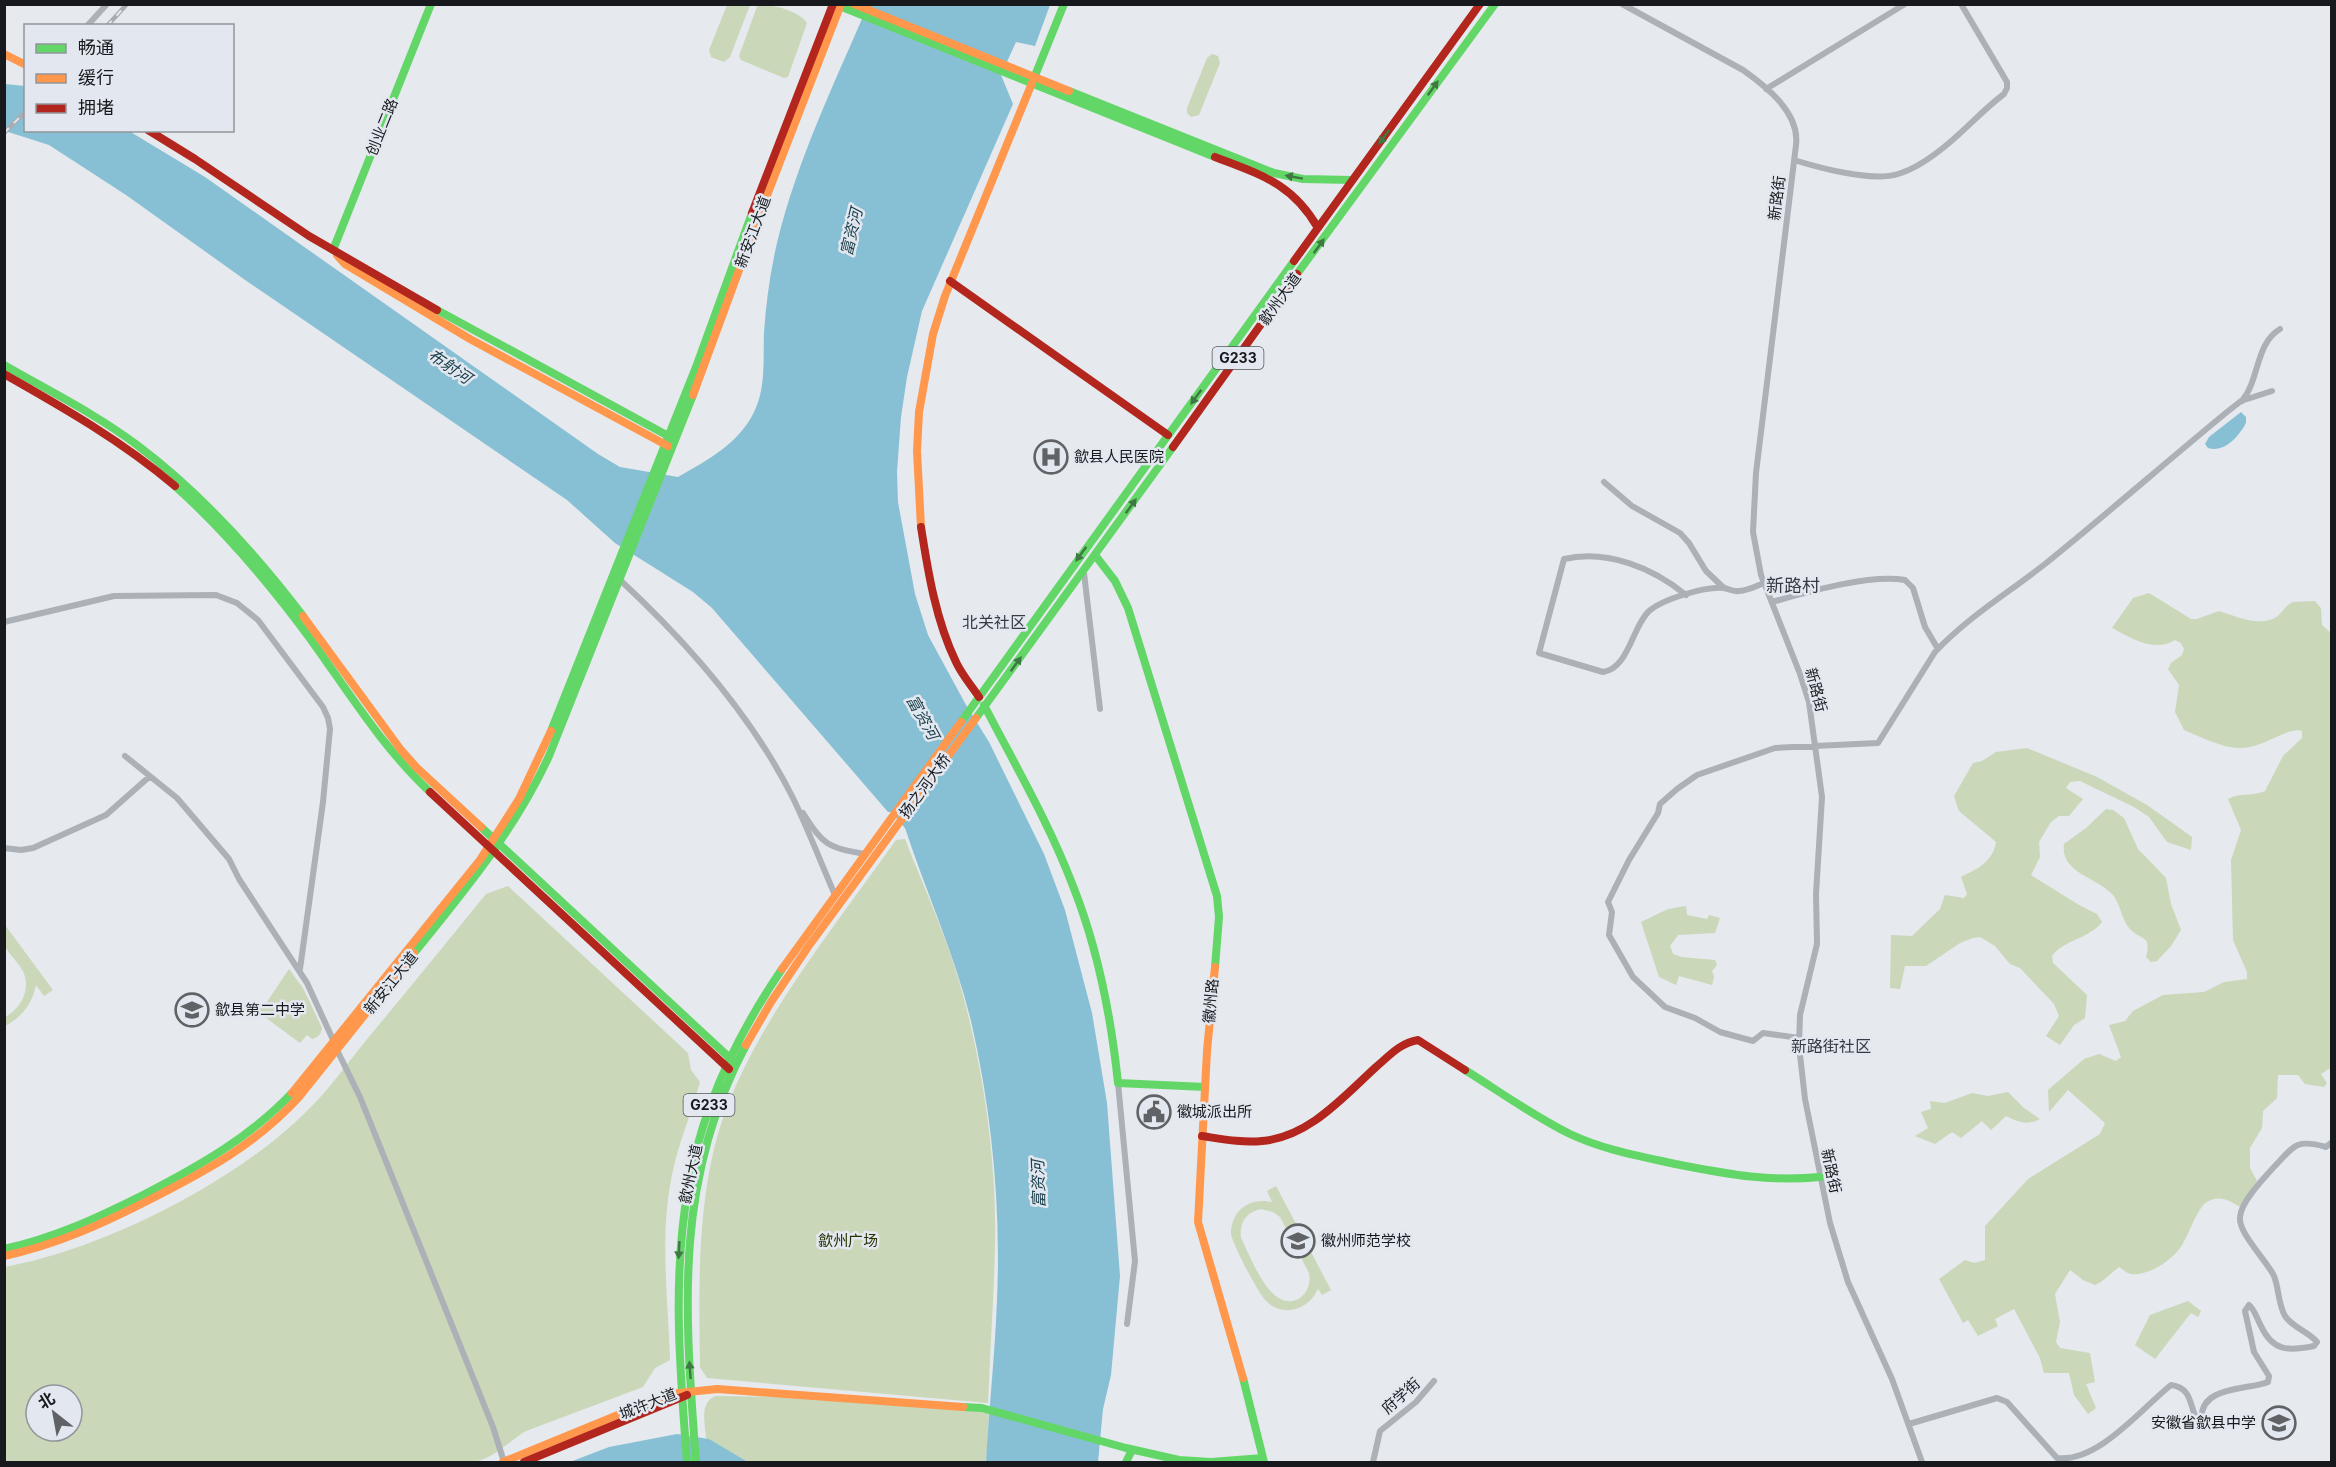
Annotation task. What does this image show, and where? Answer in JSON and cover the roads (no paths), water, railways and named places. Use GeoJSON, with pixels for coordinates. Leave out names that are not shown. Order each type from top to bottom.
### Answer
{"type":"FeatureCollection","features":[{"type":"Feature","properties":{"kind":"main road","name":"创业二路"},"geometry":{"type":"LineString","coordinates":[[333,250],[431,4]]}},
{"type":"Feature","properties":{"kind":"main road"},"geometry":{"type":"LineString","coordinates":[[979,697],[960,669],[945,634],[925,558],[917,506],[916,454],[921,396],[932,336],[950,281],[1064,4]]}},
{"type":"Feature","properties":{"kind":"main road","name":"歙州大道"},"geometry":{"type":"LineString","coordinates":[[980,707],[979,697],[1480,4]]}},
{"type":"Feature","properties":{"kind":"main road","name":"歙州大道"},"geometry":{"type":"LineString","coordinates":[[980,707],[1084,571],[1495,4]]}},
{"type":"Feature","properties":{"kind":"main road"},"geometry":{"type":"LineString","coordinates":[[838,5],[852,7],[1261,174],[1293,193],[1304,205],[1318,228]]}},
{"type":"Feature","properties":{"kind":"main road","name":"新安江大道"},"geometry":{"type":"LineString","coordinates":[[494,847],[542,753],[622,561],[838,5]]}},
{"type":"Feature","properties":{"kind":"main road"},"geometry":{"type":"LineString","coordinates":[[4,54],[24,64]]}},
{"type":"Feature","properties":{"kind":"main road"},"geometry":{"type":"LineString","coordinates":[[1034,80],[1274,172],[1303,179],[1352,180]]}},
{"type":"Feature","properties":{"kind":"main road"},"geometry":{"type":"LineString","coordinates":[[151,132],[333,250],[345,264],[470,339],[670,442]]}},
{"type":"Feature","properties":{"kind":"main road"},"geometry":{"type":"LineString","coordinates":[[950,281],[1168,435]]}},
{"type":"Feature","properties":{"kind":"main road"},"geometry":{"type":"LineString","coordinates":[[4,365],[120,433],[152,457],[206,504],[255,557],[300,612],[389,737],[494,847]]}},
{"type":"Feature","properties":{"kind":"main road"},"geometry":{"type":"LineString","coordinates":[[4,374],[116,440],[147,463],[200,510],[233,544],[279,599],[390,750],[411,774],[494,847],[731,1065]]}},
{"type":"Feature","properties":{"kind":"main road","name":"徽州路"},"geometry":{"type":"LineString","coordinates":[[1095,555],[1116,581],[1128,608],[1215,887],[1219,917],[1197,1209],[1199,1229],[1253,1413],[1264,1460]]}},
{"type":"Feature","properties":{"kind":"main road","name":"新安江大道"},"geometry":{"type":"LineString","coordinates":[[4,1256],[38,1249],[89,1230],[227,1160],[278,1120],[494,847],[530,796],[549,756],[619,579],[622,561]]}},
{"type":"Feature","properties":{"kind":"main road"},"geometry":{"type":"LineString","coordinates":[[980,707],[1051,835],[1072,882],[1100,978],[1118,1083],[1205,1087]]}},
{"type":"Feature","properties":{"kind":"main road","name":"扬之河大桥"},"geometry":{"type":"LineString","coordinates":[[888,830],[980,707]]}},
{"type":"Feature","properties":{"kind":"main road","name":"歙州大道"},"geometry":{"type":"LineString","coordinates":[[689,1429],[685,1394],[691,1216],[706,1139],[731,1065],[770,987],[865,855],[888,830]]}},
{"type":"Feature","properties":{"kind":"main road","name":"歙州大道"},"geometry":{"type":"LineString","coordinates":[[731,1065],[777,991],[888,830]]}},
{"type":"Feature","properties":{"kind":"main road"},"geometry":{"type":"LineString","coordinates":[[1202,1136],[1256,1141],[1287,1136],[1302,1129],[1326,1112],[1400,1046],[1418,1040],[1540,1118],[1612,1151],[1748,1178],[1790,1180],[1820,1177]]}},
{"type":"Feature","properties":{"kind":"main road","name":"新安江大道"},"geometry":{"type":"LineString","coordinates":[[4,1249],[44,1239],[86,1224],[223,1153],[272,1114],[336,1046]]}},
{"type":"Feature","properties":{"kind":"main road"},"geometry":{"type":"LineString","coordinates":[[685,1394],[717,1389],[982,1408],[1129,1449],[1192,1461],[1264,1460]]}},
{"type":"Feature","properties":{"kind":"main road","name":"城许大道"},"geometry":{"type":"LineString","coordinates":[[504,1462],[685,1394]]}},
{"type":"Feature","properties":{"kind":"main road","name":"城许大道"},"geometry":{"type":"LineString","coordinates":[[524,1462],[685,1394]]}},
{"type":"Feature","properties":{"kind":"main road","name":"G233"},"geometry":{"type":"LineString","coordinates":[[687,1462],[689,1429]]}},
{"type":"Feature","properties":{"kind":"main road","name":"G233"},"geometry":{"type":"LineString","coordinates":[[689,1429],[696,1462]]}},
{"type":"Feature","properties":{"kind":"main road"},"geometry":{"type":"LineString","coordinates":[[1126,1462],[1129,1449]]}},
{"type":"Feature","properties":{"kind":"street"},"geometry":{"type":"LineString","coordinates":[[89,24],[107,4]]}},
{"type":"Feature","properties":{"kind":"street","name":"新路街"},"geometry":{"type":"LineString","coordinates":[[1622,4],[1743,70],[1766,89],[1794,122],[1797,140],[1756,473],[1753,532],[1756,558],[1764,583],[1805,687],[1822,797],[1816,894],[1817,944],[1802,1006],[1799,1038],[1805,1099],[1830,1223],[1848,1282],[1892,1379],[1922,1462]]}},
{"type":"Feature","properties":{"kind":"street"},"geometry":{"type":"LineString","coordinates":[[1766,89],[1905,4]]}},
{"type":"Feature","properties":{"kind":"street"},"geometry":{"type":"LineString","coordinates":[[1794,160],[1849,173],[1891,175],[1900,173],[1947,145],[2004,94],[2007,82],[1961,4]]}},
{"type":"Feature","properties":{"kind":"street"},"geometry":{"type":"LineString","coordinates":[[1799,1038],[1763,1033],[1753,1041],[1720,1032],[1695,1018],[1665,1007],[1634,977],[1610,938],[1612,912],[1608,902],[1629,860],[1658,813],[1660,804],[1697,775],[1775,748],[1878,743],[1938,649],[1985,607],[2036,571],[2241,401],[2250,388],[2266,341],[2280,329]]}},
{"type":"Feature","properties":{"kind":"street"},"geometry":{"type":"LineString","coordinates":[[2241,401],[2272,391]]}},
{"type":"Feature","properties":{"kind":"street"},"geometry":{"type":"LineString","coordinates":[[1604,482],[1632,506],[1680,533],[1689,543],[1706,572],[1724,588]]}},
{"type":"Feature","properties":{"kind":"street"},"geometry":{"type":"LineString","coordinates":[[1686,595],[1658,575],[1610,558],[1583,556],[1564,559],[1539,653],[1603,672],[1609,671],[1618,664],[1649,612],[1667,601],[1705,590],[1724,588],[1739,591],[1764,583]]}},
{"type":"Feature","properties":{"kind":"street"},"geometry":{"type":"LineString","coordinates":[[1084,571],[1101,709]]}},
{"type":"Feature","properties":{"kind":"street"},"geometry":{"type":"LineString","coordinates":[[619,579],[667,626],[720,687],[756,736],[792,798],[824,842],[836,849],[865,855]]}},
{"type":"Feature","properties":{"kind":"street"},"geometry":{"type":"LineString","coordinates":[[1772,602],[1851,584],[1905,580],[1913,588],[1925,627],[1938,649]]}},
{"type":"Feature","properties":{"kind":"street"},"geometry":{"type":"LineString","coordinates":[[4,622],[114,596],[209,594],[237,603],[258,620],[323,707],[330,723],[323,802],[300,969]]}},
{"type":"Feature","properties":{"kind":"street"},"geometry":{"type":"LineString","coordinates":[[125,756],[177,798],[230,859],[254,903],[300,969],[364,1109],[504,1462]]}},
{"type":"Feature","properties":{"kind":"street"},"geometry":{"type":"LineString","coordinates":[[4,848],[21,850],[33,848],[103,817],[149,777]]}},
{"type":"Feature","properties":{"kind":"street"},"geometry":{"type":"LineString","coordinates":[[792,798],[835,895]]}},
{"type":"Feature","properties":{"kind":"street"},"geometry":{"type":"LineString","coordinates":[[1118,1083],[1135,1261],[1127,1324]]}},
{"type":"Feature","properties":{"kind":"street"},"geometry":{"type":"LineString","coordinates":[[1909,1424],[2001,1399],[2007,1402],[2055,1456],[2065,1458],[2087,1452],[2119,1431],[2171,1385],[2181,1388],[2193,1401],[2194,1414],[2198,1421],[2202,1419],[2204,1406],[2216,1395],[2268,1382],[2269,1376],[2252,1347],[2245,1311],[2249,1305],[2266,1336],[2282,1348],[2297,1350],[2314,1346],[2317,1342],[2292,1324],[2284,1314],[2273,1275],[2252,1245],[2240,1221],[2240,1213],[2261,1180],[2291,1148],[2304,1142],[2326,1147],[2331,1142]]}},
{"type":"Feature","properties":{"kind":"street","name":"府学街"},"geometry":{"type":"LineString","coordinates":[[1373,1462],[1380,1431],[1416,1402],[1434,1381]]}},
{"type":"Feature","properties":{"kind":"water"},"geometry":{"type":"Polygon","coordinates":[[[868,5],[1050,5],[1035,46],[1016,42],[1001,75],[1013,104],[922,311],[907,377],[897,472],[898,502],[915,594],[928,635],[989,742],[1044,854],[1065,910],[1092,1013],[1107,1103],[1120,1276],[1111,1375],[1103,1409],[1098,1462],[986,1462],[998,1265],[996,1195],[990,1125],[978,1055],[964,996],[905,828],[891,812],[888,812],[712,608],[693,592],[615,543],[567,500],[248,282],[126,195],[49,145],[5,131],[5,84],[24,86],[24,132],[131,132],[205,177],[598,454],[620,467],[678,477],[712,457],[732,441],[749,422],[759,401],[764,362],[767,299],[777,243],[795,182],[868,5]]]}},
{"type":"Feature","properties":{"kind":"water"},"geometry":{"type":"Polygon","coordinates":[[[2241,412],[2246,417],[2246,423],[2240,433],[2226,446],[2208,448],[2205,444],[2209,437],[2241,412]]]}},
{"type":"Feature","properties":{"kind":"water"},"geometry":{"type":"Polygon","coordinates":[[[677,1434],[709,1439],[748,1462],[570,1462],[609,1447],[677,1434]]]}},
{"type":"Feature","properties":{"kind":"railway"},"geometry":{"type":"LineString","coordinates":[[109,24],[127,4]]}},
{"type":"Feature","properties":{"kind":"railway"},"geometry":{"type":"LineString","coordinates":[[4,133],[24,113]]}},
{"type":"Feature","properties":{"kind":"place","name":"歙县人民医院"},"geometry":{"type":"Point","coordinates":[1051,457]}},
{"type":"Feature","properties":{"kind":"place","name":"歙县第二中学"},"geometry":{"type":"Point","coordinates":[192,1010]}},
{"type":"Feature","properties":{"kind":"place","name":"徽城派出所"},"geometry":{"type":"Point","coordinates":[1154,1112]}},
{"type":"Feature","properties":{"kind":"place","name":"徽州师范学校"},"geometry":{"type":"Point","coordinates":[1298,1241]}},
{"type":"Feature","properties":{"kind":"place","name":"安徽省歙县中学"},"geometry":{"type":"Point","coordinates":[2279,1423]}},
{"type":"Feature","properties":{"kind":"district","name":"新路村"},"geometry":{"type":"Point","coordinates":[1793,586]}},
{"type":"Feature","properties":{"kind":"district","name":"北关社区"},"geometry":{"type":"Point","coordinates":[994,622]}},
{"type":"Feature","properties":{"kind":"district","name":"新路街社区"},"geometry":{"type":"Point","coordinates":[1831,1046]}},
{"type":"Feature","properties":{"kind":"water label","name":"富资河"},"geometry":{"type":"Point","coordinates":[851,232]}},
{"type":"Feature","properties":{"kind":"water label","name":"布射河"},"geometry":{"type":"Point","coordinates":[450,366]}},
{"type":"Feature","properties":{"kind":"water label","name":"富资河"},"geometry":{"type":"Point","coordinates":[923,717]}},
{"type":"Feature","properties":{"kind":"water label","name":"富资河"},"geometry":{"type":"Point","coordinates":[1038,1184]}},
{"type":"Feature","properties":{"kind":"park label","name":"歙州广场"},"geometry":{"type":"Point","coordinates":[848,1241]}}]}
